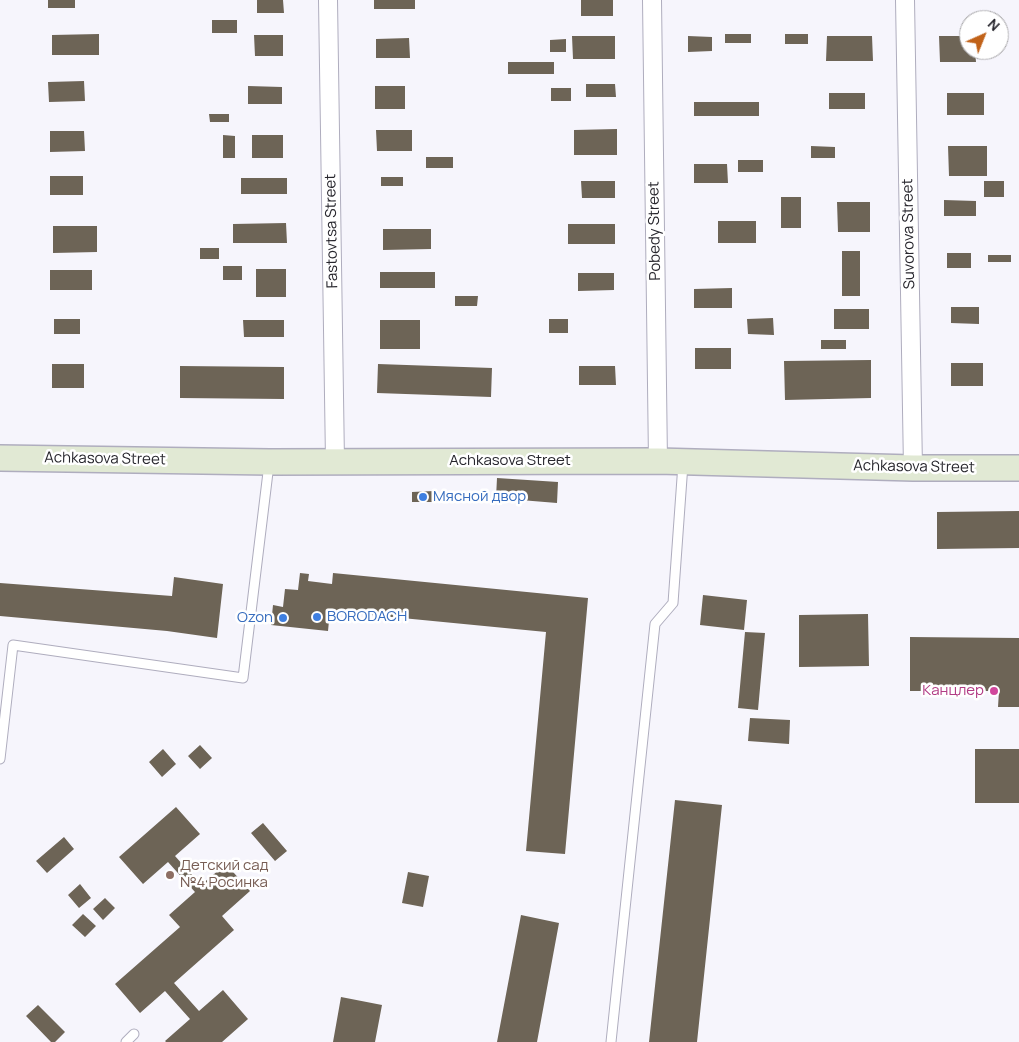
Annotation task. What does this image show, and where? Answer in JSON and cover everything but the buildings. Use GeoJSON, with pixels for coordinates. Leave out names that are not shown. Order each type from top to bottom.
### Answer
{"type":"FeatureCollection","features":[{"type":"Feature","properties":{"kind":"street","name":"Fastovtsa Street"},"geometry":{"type":"LineString","coordinates":[[328,0],[335,461]]}},
{"type":"Feature","properties":{"kind":"street","name":"Pobedy Street"},"geometry":{"type":"LineString","coordinates":[[652,0],[658,461]]}},
{"type":"Feature","properties":{"kind":"street","name":"Suvorova Street"},"geometry":{"type":"LineString","coordinates":[[905,0],[913,468]]}},
{"type":"Feature","properties":{"kind":"street","name":"Achkasova Street"},"geometry":{"type":"LineString","coordinates":[[0,458],[270,462],[658,461],[913,468],[1019,468]]}},
{"type":"Feature","properties":{"kind":"lane"},"geometry":{"type":"LineString","coordinates":[[0,759],[14,645],[244,678],[270,462]]}},
{"type":"Feature","properties":{"kind":"lane"},"geometry":{"type":"LineString","coordinates":[[611,1042],[655,624],[672,603],[684,462]]}},
{"type":"Feature","properties":{"kind":"lane"},"geometry":{"type":"LineString","coordinates":[[126,1042],[134,1034]]}},
{"type":"Feature","properties":{"kind":"place","name":"Мясной двор"},"geometry":{"type":"Point","coordinates":[423,497]}},
{"type":"Feature","properties":{"kind":"place","name":"BORODACH"},"geometry":{"type":"Point","coordinates":[317,617]}},
{"type":"Feature","properties":{"kind":"place","name":"Ozon"},"geometry":{"type":"Point","coordinates":[283,618]}},
{"type":"Feature","properties":{"kind":"place","name":"Канцлер"},"geometry":{"type":"Point","coordinates":[994,691]}},
{"type":"Feature","properties":{"kind":"place","name":"Детский сад №4 Росинка"},"geometry":{"type":"Point","coordinates":[170,875]}}]}
